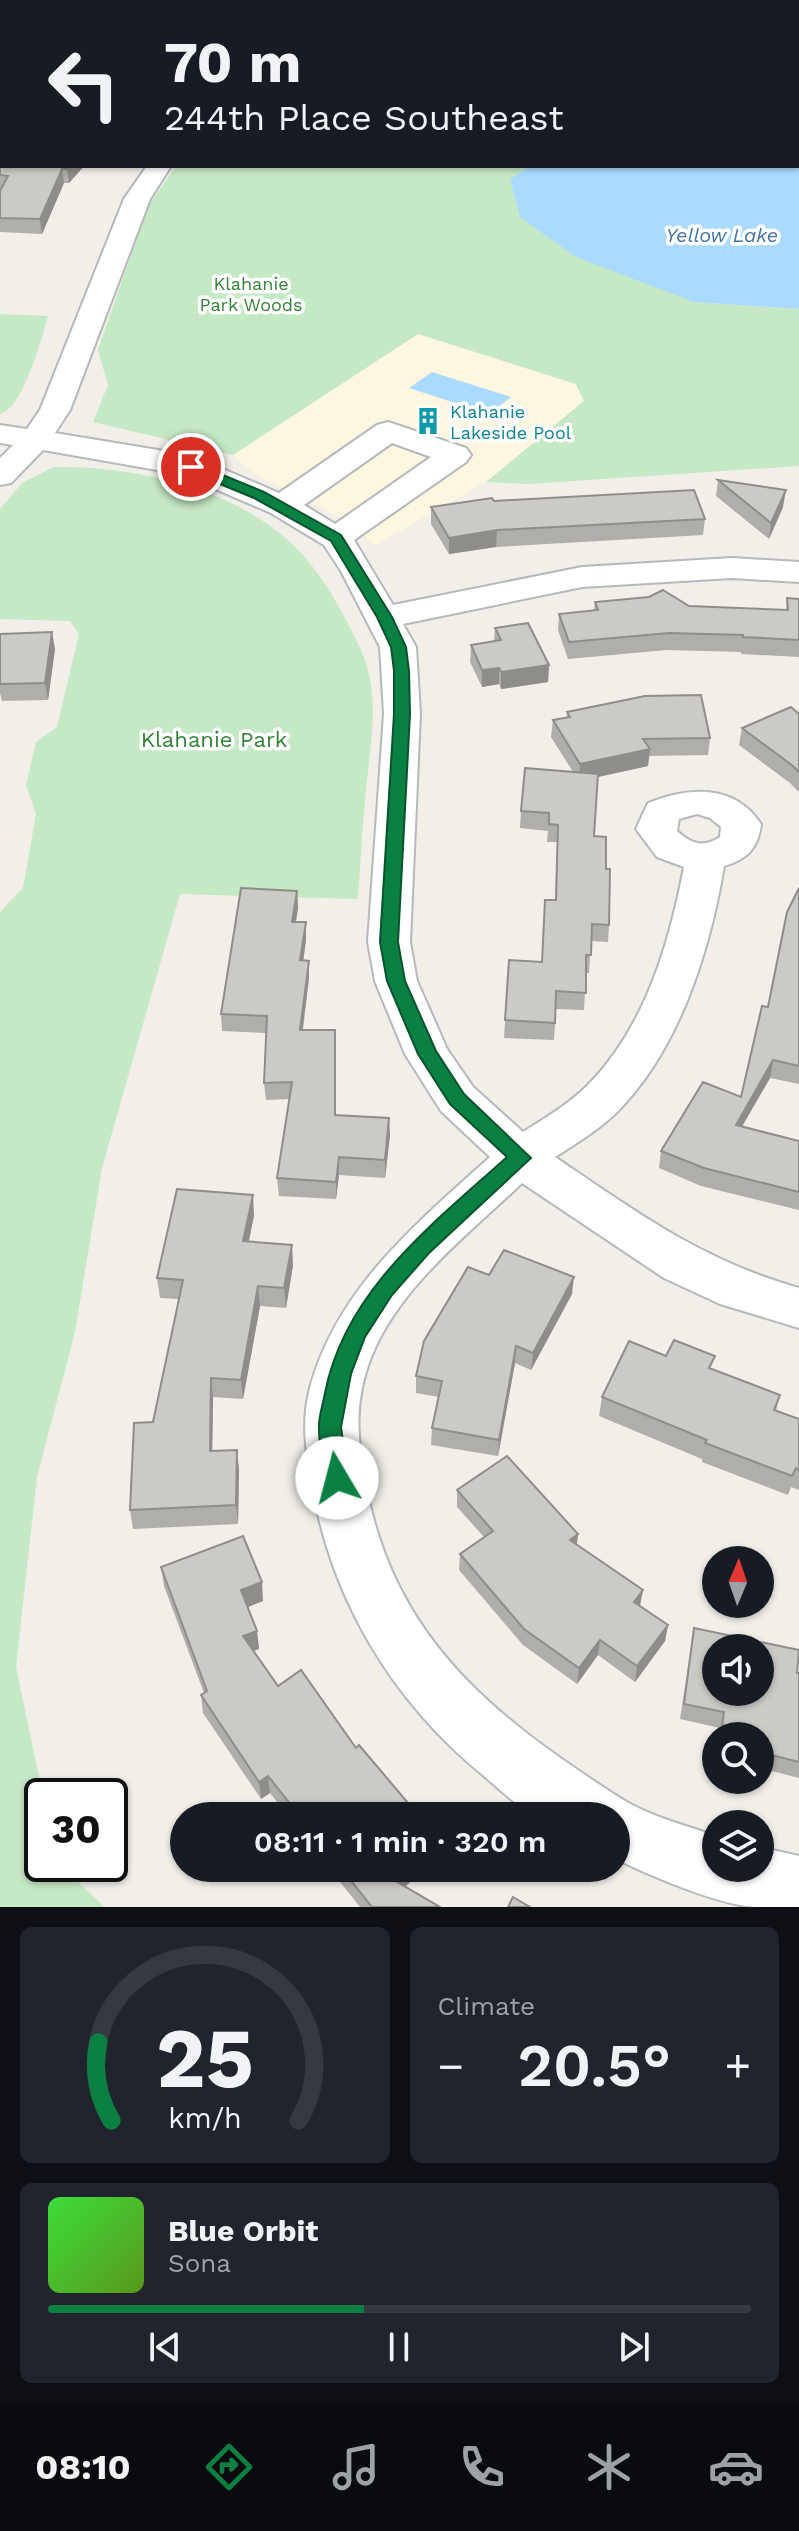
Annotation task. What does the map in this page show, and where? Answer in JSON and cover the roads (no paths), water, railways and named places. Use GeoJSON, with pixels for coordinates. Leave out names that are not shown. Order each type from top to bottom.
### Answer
{"type":"FeatureCollection","features":[{"type":"Feature","properties":{"kind":"street"},"geometry":{"type":"LineString","coordinates":[[0,476],[35,440],[55,410],[137,199],[158,168]]}},
{"type":"Feature","properties":{"kind":"street"},"geometry":{"type":"LineString","coordinates":[[282,506],[388,431],[455,455],[336,538]]}},
{"type":"Feature","properties":{"kind":"street"},"geometry":{"type":"LineString","coordinates":[[0,434],[144,456],[191,467],[282,506],[336,538],[384,617],[398,647],[402,683],[389,942],[396,981],[427,1054],[457,1099],[521,1158],[681,1264],[737,1290],[799,1308]]}},
{"type":"Feature","properties":{"kind":"street"},"geometry":{"type":"LineString","coordinates":[[384,617],[582,577],[732,568],[799,572]]}},
{"type":"Feature","properties":{"kind":"street"},"geometry":{"type":"LineString","coordinates":[[574,1802],[522,1767],[469,1723],[426,1679],[384,1621],[346,1526],[330,1427],[340,1374],[355,1333],[384,1289],[422,1247],[521,1158],[586,1115],[615,1085],[636,1054],[663,1004],[689,943],[706,857]]}},
{"type":"Feature","properties":{"kind":"street"},"geometry":{"type":"LineString","coordinates":[[630,1834],[702,1862]]}},
{"type":"Feature","properties":{"kind":"street"},"geometry":{"type":"LineString","coordinates":[[774,1881],[799,1887]]}},
{"type":"Feature","properties":{"kind":"water","name":"Yellow Lake"},"geometry":{"type":"Polygon","coordinates":[[[528,168],[799,168],[799,309],[694,302],[576,257],[520,217],[510,179],[528,168]]]}},
{"type":"Feature","properties":{"kind":"water"},"geometry":{"type":"Polygon","coordinates":[[[432,372],[511,397],[489,414],[409,388],[432,372]]]}},
{"type":"Feature","properties":{"kind":"place","name":"Klahanie Lakeside Pool"},"geometry":{"type":"Point","coordinates":[428,421]}},
{"type":"Feature","properties":{"kind":"park label","name":"Klahanie Park Woods"},"geometry":{"type":"Point","coordinates":[251,293]}},
{"type":"Feature","properties":{"kind":"park label","name":"Klahanie Park"},"geometry":{"type":"Point","coordinates":[214,739]}}]}
